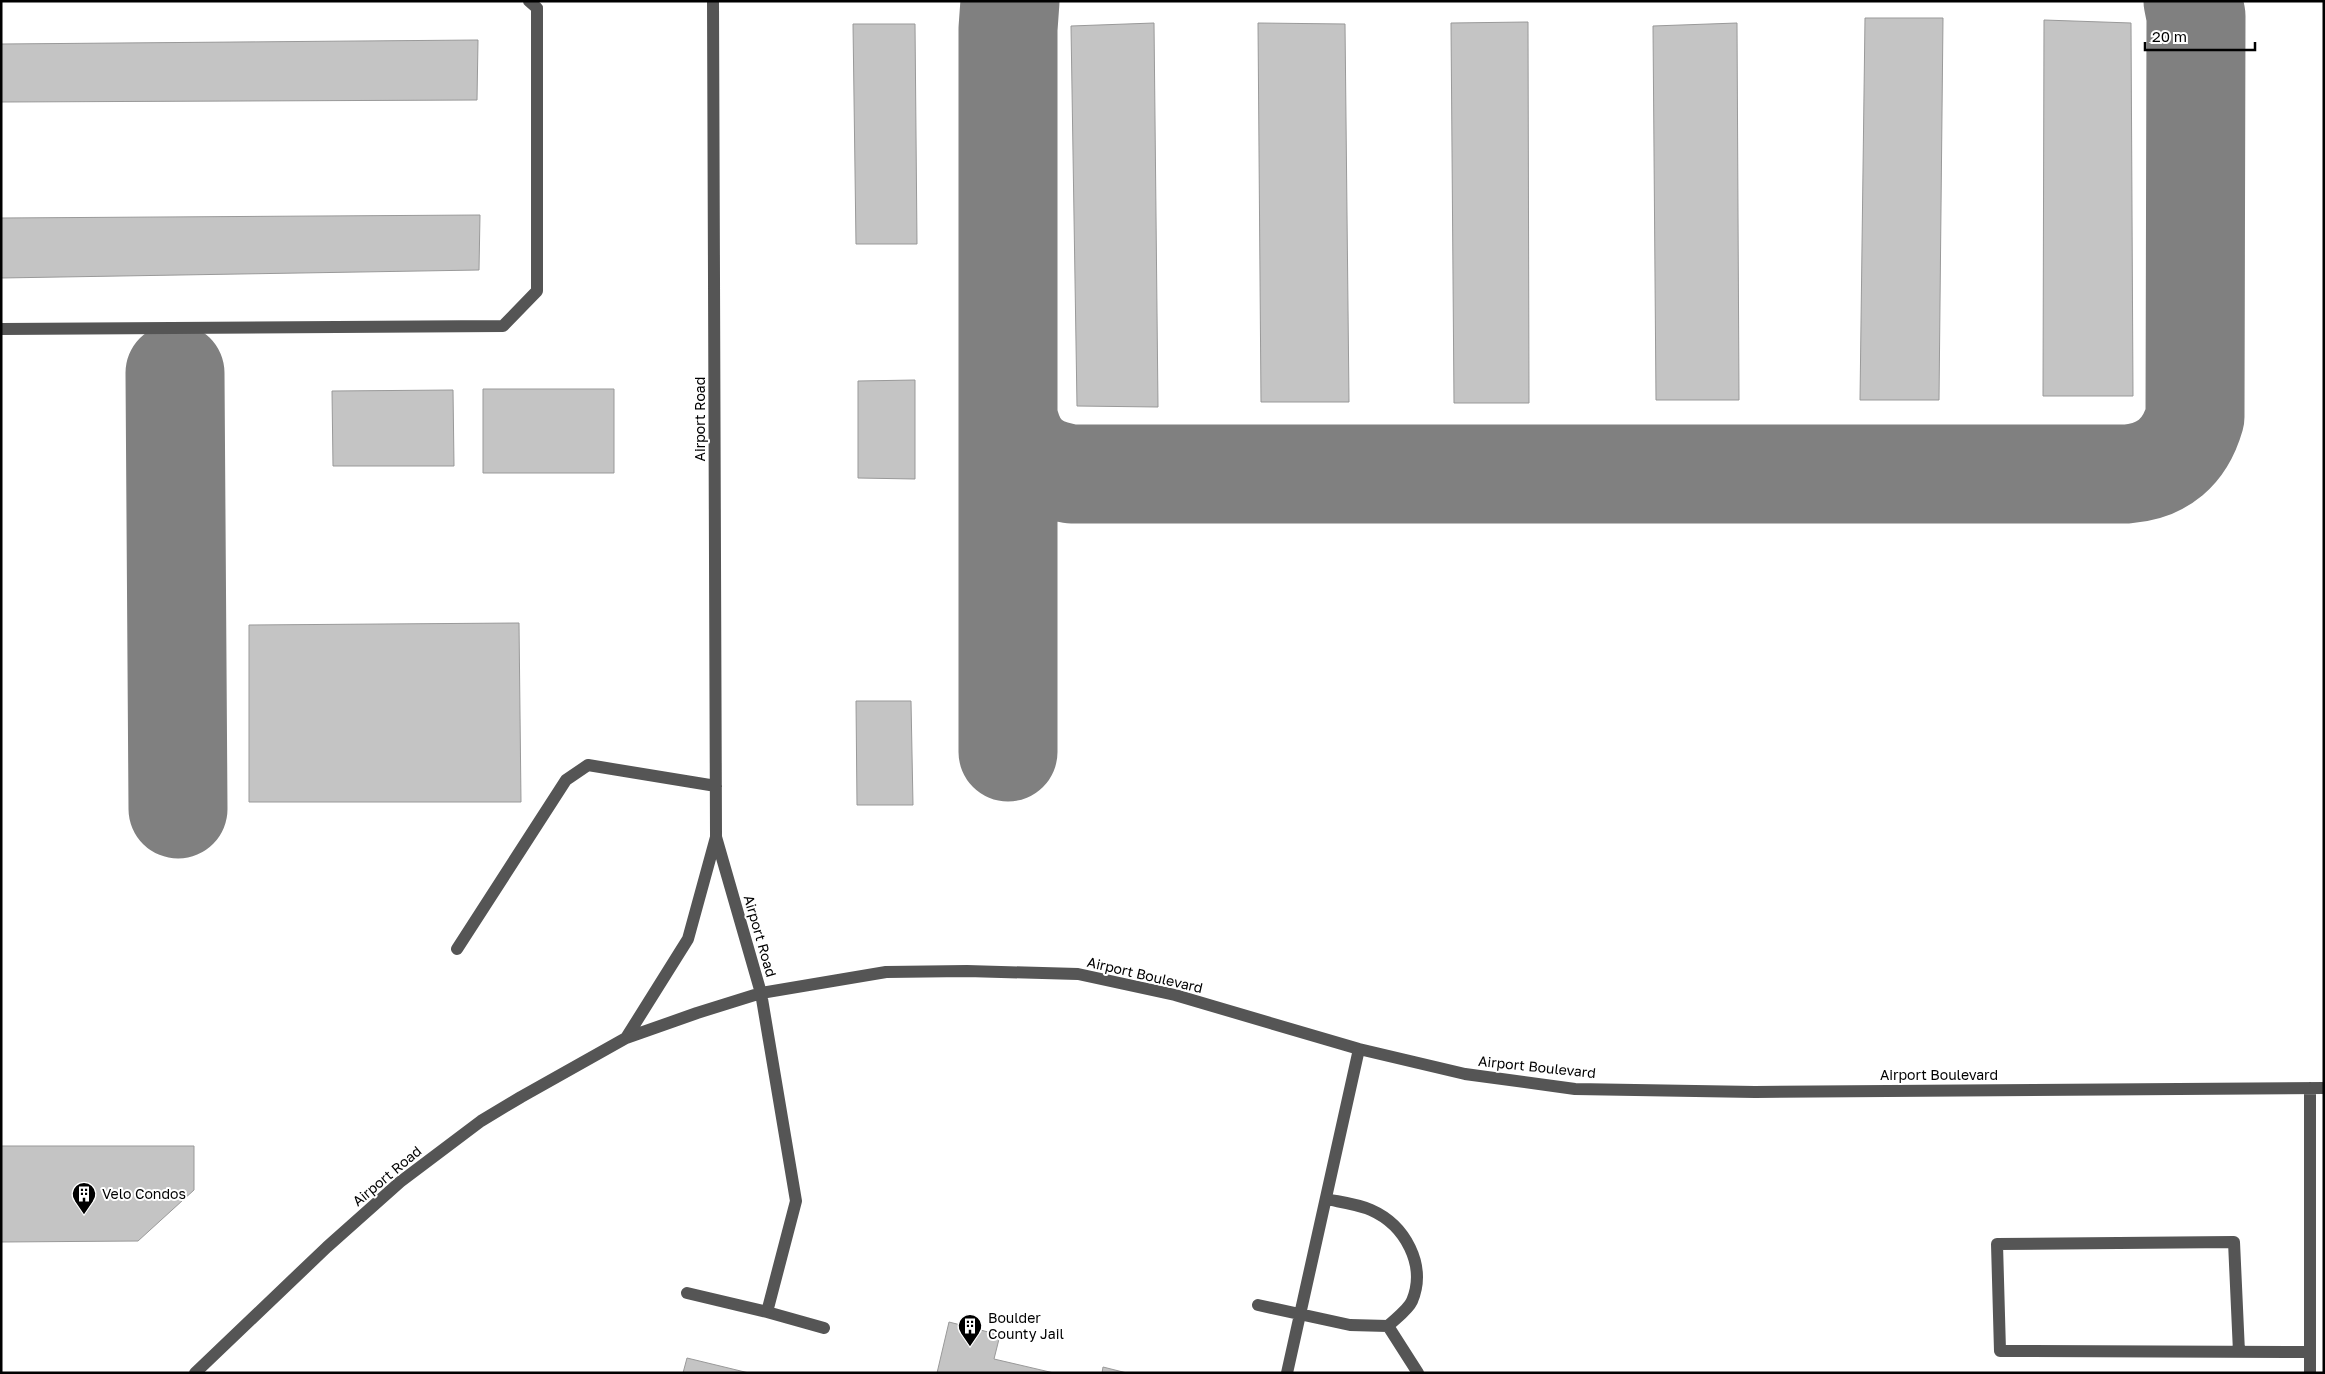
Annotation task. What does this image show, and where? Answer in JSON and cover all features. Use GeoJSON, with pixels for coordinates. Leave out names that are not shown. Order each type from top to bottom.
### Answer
{"type":"FeatureCollection","features":[{"type":"Feature","properties":{"kind":"street"},"geometry":{"type":"LineString","coordinates":[[1,329],[503,326],[537,291],[537,8],[529,1]]}},
{"type":"Feature","properties":{"kind":"street","name":"Airport Road"},"geometry":{"type":"LineString","coordinates":[[626,1038],[688,939],[716,837],[714,1]]}},
{"type":"Feature","properties":{"kind":"street"},"geometry":{"type":"LineString","coordinates":[[457,949],[566,780],[588,765],[716,786]]}},
{"type":"Feature","properties":{"kind":"street","name":"Airport Road"},"geometry":{"type":"LineString","coordinates":[[195,1373],[327,1247],[400,1182],[481,1121],[626,1038],[761,992],[716,837]]}},
{"type":"Feature","properties":{"kind":"street","name":"Airport Boulevard"},"geometry":{"type":"LineString","coordinates":[[761,992],[886,972],[967,971],[1078,974],[1174,995],[1359,1049],[1465,1074],[1575,1089],[1756,1092],[2324,1088]]}},
{"type":"Feature","properties":{"kind":"street"},"geometry":{"type":"LineString","coordinates":[[761,992],[796,1201],[767,1312]]}},
{"type":"Feature","properties":{"kind":"street"},"geometry":{"type":"LineString","coordinates":[[1287,1373],[1359,1049]]}},
{"type":"Feature","properties":{"kind":"street"},"geometry":{"type":"LineString","coordinates":[[2310,1088],[2310,1373]]}},
{"type":"Feature","properties":{"kind":"street"},"geometry":{"type":"LineString","coordinates":[[1258,1305],[1350,1326],[1388,1326],[1412,1302],[1417,1270],[1409,1244],[1391,1223],[1370,1209],[1326,1199]]}},
{"type":"Feature","properties":{"kind":"street"},"geometry":{"type":"LineString","coordinates":[[2239,1352],[2234,1242],[1997,1244],[2000,1351],[2239,1352],[2310,1352]]}},
{"type":"Feature","properties":{"kind":"street"},"geometry":{"type":"LineString","coordinates":[[687,1293],[824,1328]]}},
{"type":"Feature","properties":{"kind":"street"},"geometry":{"type":"LineString","coordinates":[[1388,1326],[1418,1373]]}},
{"type":"Feature","properties":{"kind":"building"},"geometry":{"type":"Polygon","coordinates":[[[1865,18],[1943,18],[1939,400],[1860,400],[1865,18]]]}},
{"type":"Feature","properties":{"kind":"building"},"geometry":{"type":"Polygon","coordinates":[[[2044,20],[2131,23],[2133,396],[2043,396],[2044,20]]]}},
{"type":"Feature","properties":{"kind":"building"},"geometry":{"type":"Polygon","coordinates":[[[1528,22],[1529,403],[1454,403],[1451,23],[1528,22]]]}},
{"type":"Feature","properties":{"kind":"building"},"geometry":{"type":"Polygon","coordinates":[[[1154,23],[1158,407],[1077,406],[1071,26],[1154,23]]]}},
{"type":"Feature","properties":{"kind":"building"},"geometry":{"type":"Polygon","coordinates":[[[1258,23],[1345,24],[1349,402],[1261,402],[1258,23]]]}},
{"type":"Feature","properties":{"kind":"building"},"geometry":{"type":"Polygon","coordinates":[[[1737,23],[1739,400],[1656,400],[1653,26],[1737,23]]]}},
{"type":"Feature","properties":{"kind":"building"},"geometry":{"type":"Polygon","coordinates":[[[853,24],[915,24],[917,244],[856,244],[853,24]]]}},
{"type":"Feature","properties":{"kind":"building"},"geometry":{"type":"Polygon","coordinates":[[[478,40],[477,100],[1,102],[1,44],[478,40]]]}},
{"type":"Feature","properties":{"kind":"building"},"geometry":{"type":"Polygon","coordinates":[[[480,215],[479,270],[1,278],[1,218],[480,215]]]}},
{"type":"Feature","properties":{"kind":"building"},"geometry":{"type":"Polygon","coordinates":[[[915,380],[915,479],[858,478],[858,381],[915,380]]]}},
{"type":"Feature","properties":{"kind":"building"},"geometry":{"type":"Polygon","coordinates":[[[483,389],[614,389],[614,473],[483,473],[483,389]]]}},
{"type":"Feature","properties":{"kind":"building"},"geometry":{"type":"Polygon","coordinates":[[[453,390],[454,466],[333,466],[332,391],[453,390]]]}},
{"type":"Feature","properties":{"kind":"building"},"geometry":{"type":"Polygon","coordinates":[[[519,623],[521,802],[249,802],[249,625],[519,623]]]}},
{"type":"Feature","properties":{"kind":"building"},"geometry":{"type":"Polygon","coordinates":[[[856,701],[911,701],[913,805],[857,805],[856,701]]]}},
{"type":"Feature","properties":{"kind":"building","name":"Velo Condos"},"geometry":{"type":"Polygon","coordinates":[[[1,1146],[194,1146],[194,1190],[138,1241],[1,1242],[1,1146]]]}},
{"type":"Feature","properties":{"kind":"building","name":"Boulder County Jail"},"geometry":{"type":"Polygon","coordinates":[[[949,1322],[1000,1335],[994,1359],[1054,1373],[937,1373],[949,1322]]]}},
{"type":"Feature","properties":{"kind":"building"},"geometry":{"type":"Polygon","coordinates":[[[687,1358],[749,1373],[683,1373],[687,1358]]]}},
{"type":"Feature","properties":{"kind":"building"},"geometry":{"type":"Polygon","coordinates":[[[1103,1367],[1127,1373],[1102,1373],[1103,1367]]]}},
{"type":"Feature","properties":{"kind":"taxiway"},"geometry":{"type":"LineString","coordinates":[[1008,752],[1008,29],[1010,1]]}},
{"type":"Feature","properties":{"kind":"taxiway"},"geometry":{"type":"LineString","coordinates":[[1008,416],[1016,440],[1029,457],[1047,468],[1071,474],[2127,474],[2151,469],[2171,458],[2179,450],[2191,429],[2195,417],[2196,16],[2193,1]]}},
{"type":"Feature","properties":{"kind":"taxiway"},"geometry":{"type":"LineString","coordinates":[[175,373],[178,809]]}},
{"type":"Feature","properties":{"kind":"place","name":"Velo Condos"},"geometry":{"type":"Point","coordinates":[84,1215]}},
{"type":"Feature","properties":{"kind":"place","name":"Boulder County Jail"},"geometry":{"type":"Point","coordinates":[970,1347]}}]}
